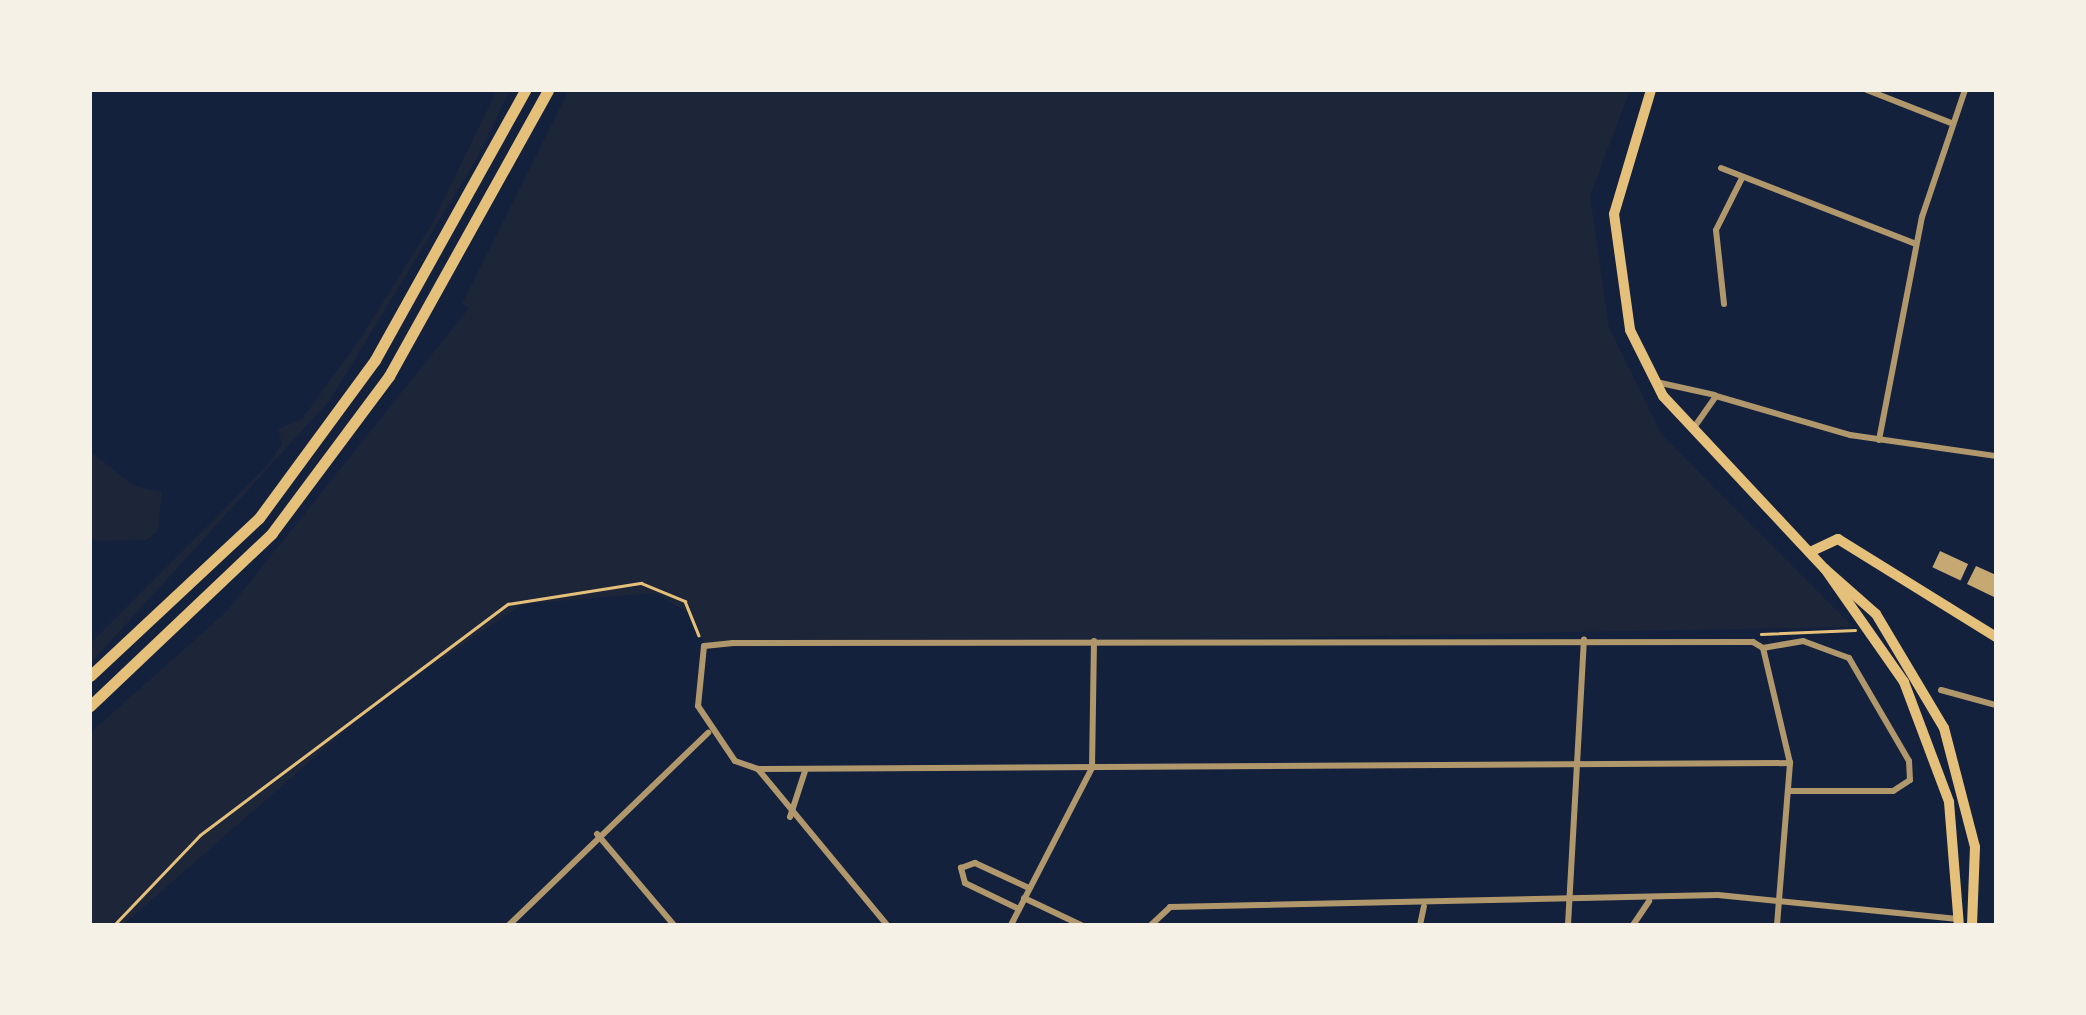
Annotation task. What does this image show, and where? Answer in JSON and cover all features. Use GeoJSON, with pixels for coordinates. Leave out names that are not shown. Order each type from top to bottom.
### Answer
{"type":"FeatureCollection","features":[{"type":"Feature","properties":{"kind":"highway"},"geometry":{"type":"LineString","coordinates":[[90,676],[259,518],[375,360],[524,90]]}},
{"type":"Feature","properties":{"kind":"highway"},"geometry":{"type":"LineString","coordinates":[[90,706],[272,532],[389,376],[548,90]]}},
{"type":"Feature","properties":{"kind":"main road"},"geometry":{"type":"LineString","coordinates":[[1651,90],[1624,162],[1614,225],[1624,312],[1655,383],[1692,430],[1825,569],[1904,682],[1937,757],[1966,924]]}},
{"type":"Feature","properties":{"kind":"main road"},"geometry":{"type":"LineString","coordinates":[[1810,552],[1838,539],[1996,637]]}},
{"type":"Feature","properties":{"kind":"main road"},"geometry":{"type":"LineString","coordinates":[[1825,569],[1839,572],[1876,614],[1952,752],[1975,848],[1966,924]]}},
{"type":"Feature","properties":{"kind":"main road"},"geometry":{"type":"LineString","coordinates":[[1937,757],[1952,752]]}},
{"type":"Feature","properties":{"kind":"street"},"geometry":{"type":"LineString","coordinates":[[1867,90],[1951,122]]}},
{"type":"Feature","properties":{"kind":"street"},"geometry":{"type":"LineString","coordinates":[[1878,440],[1916,244],[1951,122],[1965,90]]}},
{"type":"Feature","properties":{"kind":"street"},"geometry":{"type":"LineString","coordinates":[[1722,168],[1916,244]]}},
{"type":"Feature","properties":{"kind":"street"},"geometry":{"type":"LineString","coordinates":[[1724,304],[1716,230],[1742,178]]}},
{"type":"Feature","properties":{"kind":"street"},"geometry":{"type":"LineString","coordinates":[[1655,383],[1878,440],[1996,456]]}},
{"type":"Feature","properties":{"kind":"street"},"geometry":{"type":"LineString","coordinates":[[1692,430],[1716,396]]}},
{"type":"Feature","properties":{"kind":"street"},"geometry":{"type":"LineString","coordinates":[[1568,925],[1584,639]]}},
{"type":"Feature","properties":{"kind":"street"},"geometry":{"type":"LineString","coordinates":[[1790,763],[758,769],[734,761],[708,733],[698,706],[704,646],[1584,639],[1764,648],[1804,641],[1849,658],[1909,761],[1910,780],[1894,791],[1790,791]]}},
{"type":"Feature","properties":{"kind":"street"},"geometry":{"type":"LineString","coordinates":[[1011,925],[1092,768],[1094,641]]}},
{"type":"Feature","properties":{"kind":"street"},"geometry":{"type":"LineString","coordinates":[[1764,648],[1790,763],[1777,925]]}},
{"type":"Feature","properties":{"kind":"street"},"geometry":{"type":"LineString","coordinates":[[1941,690],[1996,705]]}},
{"type":"Feature","properties":{"kind":"street"},"geometry":{"type":"LineString","coordinates":[[509,925],[598,834],[708,733]]}},
{"type":"Feature","properties":{"kind":"street"},"geometry":{"type":"LineString","coordinates":[[758,769],[790,818],[887,925]]}},
{"type":"Feature","properties":{"kind":"street"},"geometry":{"type":"LineString","coordinates":[[790,818],[805,771]]}},
{"type":"Feature","properties":{"kind":"street"},"geometry":{"type":"LineString","coordinates":[[598,834],[674,925]]}},
{"type":"Feature","properties":{"kind":"street"},"geometry":{"type":"LineString","coordinates":[[1019,909],[965,883],[961,868],[976,863],[1029,888]]}},
{"type":"Feature","properties":{"kind":"street"},"geometry":{"type":"LineString","coordinates":[[1151,925],[1170,907],[1570,904],[1781,897],[1966,924]]}},
{"type":"Feature","properties":{"kind":"street"},"geometry":{"type":"LineString","coordinates":[[1024,898],[1081,925]]}},
{"type":"Feature","properties":{"kind":"street"},"geometry":{"type":"LineString","coordinates":[[1633,925],[1649,901]]}},
{"type":"Feature","properties":{"kind":"street"},"geometry":{"type":"LineString","coordinates":[[1420,925],[1424,906]]}},
{"type":"Feature","properties":{"kind":"path"},"geometry":{"type":"LineString","coordinates":[[114,925],[200,835],[508,604],[641,583],[685,601],[704,646]]}},
{"type":"Feature","properties":{"kind":"shaded area"},"geometry":{"type":"Polygon","coordinates":[[[497,90],[510,90],[476,160],[330,400],[90,664],[90,644],[266,467],[282,444],[278,429],[302,419],[360,339],[432,224],[497,90]]]}},
{"type":"Feature","properties":{"kind":"shaded area"},"geometry":{"type":"Polygon","coordinates":[[[569,90],[1630,90],[1590,196],[1609,328],[1662,435],[1853,627],[707,648],[687,612],[655,593],[523,604],[379,701],[123,925],[90,925],[90,733],[226,612],[469,308],[462,304],[569,90]]]}},
{"type":"Feature","properties":{"kind":"shaded area"},"geometry":{"type":"Polygon","coordinates":[[[90,451],[134,486],[162,492],[158,531],[146,540],[90,541],[90,451]]]}},
{"type":"Feature","properties":{"kind":"building"},"geometry":{"type":"Polygon","coordinates":[[[1940,551],[1968,564],[1960,580],[1932,567],[1940,551]]]}},
{"type":"Feature","properties":{"kind":"building"},"geometry":{"type":"Polygon","coordinates":[[[1976,566],[1996,575],[1996,598],[1967,584],[1976,566]]]}}]}
